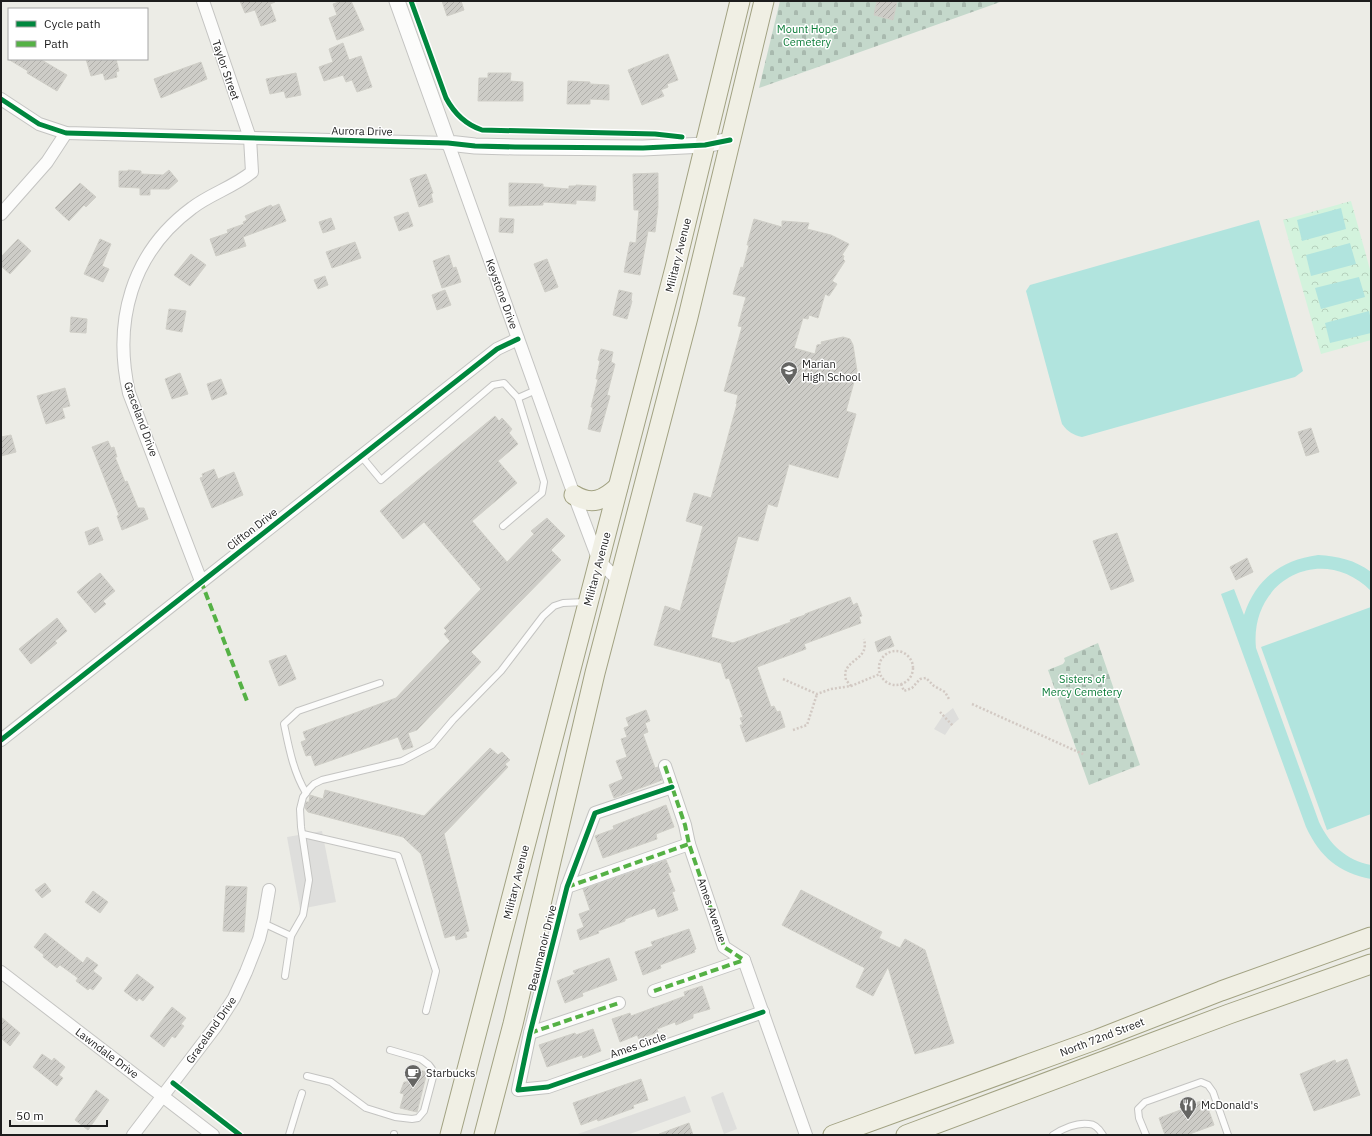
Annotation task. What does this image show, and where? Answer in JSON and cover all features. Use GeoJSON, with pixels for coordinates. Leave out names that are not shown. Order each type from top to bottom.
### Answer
{"type":"FeatureCollection","features":[{"type":"Feature","properties":{"kind":"main road","name":"Military Avenue"},"geometry":{"type":"LineString","coordinates":[[450,1135],[673,276],[740,1]]}},
{"type":"Feature","properties":{"kind":"main road"},"geometry":{"type":"LineString","coordinates":[[484,1135],[513,1024],[595,673],[688,317],[764,1]]}},
{"type":"Feature","properties":{"kind":"main road"},"geometry":{"type":"LineString","coordinates":[[574,495],[585,500],[601,500],[609,496],[618,487]]}},
{"type":"Feature","properties":{"kind":"main road","name":"North 72nd Street"},"geometry":{"type":"LineString","coordinates":[[833,1135],[1098,1039],[1221,991],[1371,937]]}},
{"type":"Feature","properties":{"kind":"main road"},"geometry":{"type":"LineString","coordinates":[[906,1135],[1229,1014],[1371,964]]}},
{"type":"Feature","properties":{"kind":"street","name":"Taylor Street"},"geometry":{"type":"LineString","coordinates":[[203,1],[250,138]]}},
{"type":"Feature","properties":{"kind":"street","name":"Keystone Drive"},"geometry":{"type":"LineString","coordinates":[[397,1],[574,495],[599,560],[619,581]]}},
{"type":"Feature","properties":{"kind":"street","name":"Aurora Drive"},"geometry":{"type":"LineString","coordinates":[[1,99],[39,124],[66,133],[448,143],[491,147],[636,148],[705,145],[730,140]]}},
{"type":"Feature","properties":{"kind":"street"},"geometry":{"type":"LineString","coordinates":[[1,214],[47,162],[66,133]]}},
{"type":"Feature","properties":{"kind":"street","name":"Graceland Drive"},"geometry":{"type":"LineString","coordinates":[[201,582],[129,393],[123,359],[123,326],[128,300],[136,277],[147,256],[162,235],[176,220],[192,208],[252,172],[250,138]]}},
{"type":"Feature","properties":{"kind":"street","name":"Clifton Drive"},"geometry":{"type":"LineString","coordinates":[[1,740],[497,349],[518,339]]}},
{"type":"Feature","properties":{"kind":"street","name":"Ames Avenue"},"geometry":{"type":"LineString","coordinates":[[665,766],[685,825],[689,844],[724,947],[744,960]]}},
{"type":"Feature","properties":{"kind":"street","name":"Beaumanoir Drive"},"geometry":{"type":"LineString","coordinates":[[518,1090],[530,1033],[567,886],[595,813],[672,787]]}},
{"type":"Feature","properties":{"kind":"street"},"geometry":{"type":"LineString","coordinates":[[567,886],[689,844]]}},
{"type":"Feature","properties":{"kind":"street","name":"Graceland Drive"},"geometry":{"type":"LineString","coordinates":[[134,1135],[216,1026],[234,998],[246,972],[264,923],[269,890]]}},
{"type":"Feature","properties":{"kind":"street"},"geometry":{"type":"LineString","coordinates":[[654,991],[744,960],[806,1135]]}},
{"type":"Feature","properties":{"kind":"street","name":"Lawndale Drive"},"geometry":{"type":"LineString","coordinates":[[1,972],[213,1135]]}},
{"type":"Feature","properties":{"kind":"street"},"geometry":{"type":"LineString","coordinates":[[530,1033],[619,1003]]}},
{"type":"Feature","properties":{"kind":"street","name":"Ames Circle"},"geometry":{"type":"LineString","coordinates":[[518,1090],[548,1087],[763,1012]]}},
{"type":"Feature","properties":{"kind":"lane"},"geometry":{"type":"LineString","coordinates":[[362,456],[381,480],[493,385],[504,383],[518,398],[544,482],[542,493],[503,526]]}},
{"type":"Feature","properties":{"kind":"lane"},"geometry":{"type":"LineString","coordinates":[[518,398],[536,390]]}},
{"type":"Feature","properties":{"kind":"lane"},"geometry":{"type":"LineString","coordinates":[[285,976],[291,936],[303,915],[309,880],[300,809],[303,797],[306,793],[314,784],[322,780],[402,761],[432,746],[453,720],[501,671],[544,616],[554,606],[563,603],[589,602]]}},
{"type":"Feature","properties":{"kind":"lane"},"geometry":{"type":"LineString","coordinates":[[306,793],[298,780],[284,724],[298,711],[380,683]]}},
{"type":"Feature","properties":{"kind":"lane"},"geometry":{"type":"LineString","coordinates":[[302,834],[398,856],[436,971],[426,1011]]}},
{"type":"Feature","properties":{"kind":"lane"},"geometry":{"type":"LineString","coordinates":[[264,923],[291,936]]}},
{"type":"Feature","properties":{"kind":"lane"},"geometry":{"type":"LineString","coordinates":[[307,1076],[332,1082],[366,1108],[395,1117],[412,1119],[418,1118],[424,1111],[433,1076],[432,1069],[429,1064],[421,1059],[390,1050]]}},
{"type":"Feature","properties":{"kind":"lane"},"geometry":{"type":"LineString","coordinates":[[1146,1135],[1139,1118],[1138,1109],[1145,1102],[1201,1082],[1208,1085],[1213,1092],[1228,1135]]}},
{"type":"Feature","properties":{"kind":"lane"},"geometry":{"type":"LineString","coordinates":[[289,1135],[302,1093]]}},
{"type":"Feature","properties":{"kind":"lane"},"geometry":{"type":"LineString","coordinates":[[1053,1135],[1077,1124],[1089,1124],[1098,1128],[1103,1135]]}},
{"type":"Feature","properties":{"kind":"path"},"geometry":{"type":"LineString","coordinates":[[851,686],[846,680],[845,673],[849,666],[857,660],[864,650],[866,646],[864,639]]}},
{"type":"Feature","properties":{"kind":"path"},"geometry":{"type":"LineString","coordinates":[[889,652],[902,652],[911,661],[912,674],[908,680],[901,684],[890,684],[884,680],[880,674],[880,662],[883,656],[889,652]]}},
{"type":"Feature","properties":{"kind":"path"},"geometry":{"type":"LineString","coordinates":[[783,679],[817,694],[831,689],[851,686],[880,674]]}},
{"type":"Feature","properties":{"kind":"path"},"geometry":{"type":"LineString","coordinates":[[901,684],[904,691],[915,686],[920,679],[926,678],[934,686],[945,692],[949,699]]}},
{"type":"Feature","properties":{"kind":"path"},"geometry":{"type":"LineString","coordinates":[[793,730],[807,725],[817,694]]}},
{"type":"Feature","properties":{"kind":"path"},"geometry":{"type":"LineString","coordinates":[[972,704],[1085,755]]}},
{"type":"Feature","properties":{"kind":"path"},"geometry":{"type":"LineString","coordinates":[[940,712],[953,726]]}},
{"type":"Feature","properties":{"kind":"green space","name":"Mount Hope Cemetery"},"geometry":{"type":"Polygon","coordinates":[[[780,1],[1003,1],[759,88],[780,1]]]}},
{"type":"Feature","properties":{"kind":"green space"},"geometry":{"type":"Polygon","coordinates":[[[1351,201],[1371,273],[1371,340],[1321,354],[1283,220],[1351,201]]]}},
{"type":"Feature","properties":{"kind":"green space","name":"Sisters of Mercy Cemetery"},"geometry":{"type":"Polygon","coordinates":[[[1098,643],[1140,765],[1089,785],[1048,670],[1063,664],[1065,661],[1064,658],[1098,643]]]}},
{"type":"Feature","properties":{"kind":"shaded area"},"geometry":{"type":"Polygon","coordinates":[[[1341,208],[1346,229],[1302,241],[1297,220],[1341,208]]]}},
{"type":"Feature","properties":{"kind":"shaded area"},"geometry":{"type":"Polygon","coordinates":[[[1259,220],[1303,371],[1295,377],[1082,437],[1073,434],[1066,429],[1062,424],[1026,291],[1030,285],[1259,220]]]}},
{"type":"Feature","properties":{"kind":"shaded area"},"geometry":{"type":"Polygon","coordinates":[[[1350,243],[1356,264],[1311,276],[1306,255],[1350,243]]]}},
{"type":"Feature","properties":{"kind":"shaded area"},"geometry":{"type":"Polygon","coordinates":[[[1359,277],[1365,297],[1321,309],[1315,288],[1359,277]]]}},
{"type":"Feature","properties":{"kind":"shaded area"},"geometry":{"type":"Polygon","coordinates":[[[1369,311],[1371,333],[1330,343],[1325,323],[1369,311]]]}},
{"type":"Feature","properties":{"kind":"shaded area"},"geometry":{"type":"Polygon","coordinates":[[[1318,555],[1346,559],[1359,564],[1371,572],[1371,591],[1352,577],[1331,570],[1311,570],[1292,576],[1276,587],[1264,604],[1257,624],[1256,648],[1319,822],[1328,838],[1346,855],[1362,863],[1371,865],[1371,879],[1349,873],[1332,862],[1318,847],[1306,827],[1221,594],[1234,589],[1244,615],[1255,591],[1272,573],[1293,561],[1318,555]]]}},
{"type":"Feature","properties":{"kind":"shaded area"},"geometry":{"type":"Polygon","coordinates":[[[1371,607],[1371,814],[1327,830],[1261,647],[1371,607]]]}},
{"type":"Feature","properties":{"kind":"shaded area"},"geometry":{"type":"Polygon","coordinates":[[[953,708],[959,719],[951,726],[945,735],[934,729],[942,717],[953,708]]]}},
{"type":"Feature","properties":{"kind":"shaded area"},"geometry":{"type":"Polygon","coordinates":[[[322,831],[336,902],[300,909],[287,837],[322,831]]]}},
{"type":"Feature","properties":{"kind":"shaded area"},"geometry":{"type":"Polygon","coordinates":[[[723,1092],[737,1129],[724,1134],[711,1097],[723,1092]]]}},
{"type":"Feature","properties":{"kind":"shaded area"},"geometry":{"type":"Polygon","coordinates":[[[685,1096],[691,1112],[627,1135],[575,1135],[685,1096]]]}},
{"type":"Feature","properties":{"kind":"building"},"geometry":{"type":"Polygon","coordinates":[[[240,1],[275,1],[270,4],[276,21],[261,26],[255,10],[245,13],[240,1]]]}},
{"type":"Feature","properties":{"kind":"building"},"geometry":{"type":"Polygon","coordinates":[[[342,1],[351,1],[364,30],[337,40],[329,18],[337,15],[333,4],[342,1]]]}},
{"type":"Feature","properties":{"kind":"building"},"geometry":{"type":"Polygon","coordinates":[[[442,1],[461,1],[464,10],[447,16],[442,1]]]}},
{"type":"Feature","properties":{"kind":"building"},"geometry":{"type":"Polygon","coordinates":[[[877,1],[897,1],[893,20],[874,15],[877,1]]]}},
{"type":"Feature","properties":{"kind":"building"},"geometry":{"type":"Polygon","coordinates":[[[343,43],[349,60],[361,56],[372,87],[357,92],[352,80],[346,82],[343,75],[324,81],[319,67],[333,62],[329,49],[343,43]]]}},
{"type":"Feature","properties":{"kind":"building"},"geometry":{"type":"Polygon","coordinates":[[[668,54],[678,80],[667,84],[668,87],[661,90],[664,96],[642,105],[628,70],[668,54]]]}},
{"type":"Feature","properties":{"kind":"building"},"geometry":{"type":"Polygon","coordinates":[[[10,60],[42,60],[67,75],[57,91],[27,73],[28,71],[10,60]]]}},
{"type":"Feature","properties":{"kind":"building"},"geometry":{"type":"Polygon","coordinates":[[[86,60],[116,60],[119,71],[116,72],[117,77],[105,80],[103,73],[91,76],[86,60]]]}},
{"type":"Feature","properties":{"kind":"building"},"geometry":{"type":"Polygon","coordinates":[[[201,62],[207,79],[161,98],[154,79],[201,62]]]}},
{"type":"Feature","properties":{"kind":"building"},"geometry":{"type":"Polygon","coordinates":[[[296,73],[301,95],[286,98],[284,91],[270,94],[266,79],[296,73]]]}},
{"type":"Feature","properties":{"kind":"building"},"geometry":{"type":"Polygon","coordinates":[[[488,73],[511,73],[510,81],[523,82],[523,101],[478,101],[479,78],[488,78],[488,73]]]}},
{"type":"Feature","properties":{"kind":"building"},"geometry":{"type":"Polygon","coordinates":[[[568,81],[609,85],[609,100],[590,99],[590,104],[567,104],[568,81]]]}},
{"type":"Feature","properties":{"kind":"building"},"geometry":{"type":"Polygon","coordinates":[[[169,170],[178,181],[169,189],[150,189],[150,195],[140,195],[140,188],[119,187],[119,171],[141,171],[141,174],[163,175],[169,170]]]}},
{"type":"Feature","properties":{"kind":"building"},"geometry":{"type":"Polygon","coordinates":[[[658,173],[658,207],[655,232],[648,231],[640,275],[624,272],[630,242],[636,243],[639,210],[634,210],[633,174],[658,173]]]}},
{"type":"Feature","properties":{"kind":"building"},"geometry":{"type":"Polygon","coordinates":[[[426,174],[433,193],[431,194],[433,202],[419,207],[410,179],[426,174]]]}},
{"type":"Feature","properties":{"kind":"building"},"geometry":{"type":"Polygon","coordinates":[[[80,183],[96,197],[86,207],[84,205],[69,221],[55,208],[80,183]]]}},
{"type":"Feature","properties":{"kind":"building"},"geometry":{"type":"Polygon","coordinates":[[[509,183],[543,184],[543,187],[569,189],[569,186],[576,185],[596,186],[595,201],[576,200],[576,204],[543,202],[543,205],[509,206],[509,183]]]}},
{"type":"Feature","properties":{"kind":"building"},"geometry":{"type":"Polygon","coordinates":[[[279,204],[286,221],[243,237],[246,246],[216,256],[210,239],[228,233],[227,230],[244,224],[243,222],[247,220],[245,216],[271,205],[272,207],[279,204]]]}},
{"type":"Feature","properties":{"kind":"building"},"geometry":{"type":"Polygon","coordinates":[[[408,212],[413,226],[399,231],[394,217],[408,212]]]}},
{"type":"Feature","properties":{"kind":"building"},"geometry":{"type":"Polygon","coordinates":[[[331,218],[335,229],[323,233],[319,222],[331,218]]]}},
{"type":"Feature","properties":{"kind":"building"},"geometry":{"type":"Polygon","coordinates":[[[500,218],[514,219],[513,233],[499,232],[500,218]]]}},
{"type":"Feature","properties":{"kind":"building"},"geometry":{"type":"Polygon","coordinates":[[[754,219],[782,227],[782,221],[809,223],[807,229],[831,235],[849,244],[842,255],[844,256],[843,259],[845,261],[832,281],[837,284],[829,296],[825,294],[818,318],[809,315],[808,319],[803,318],[794,348],[815,354],[817,345],[822,344],[821,342],[843,337],[850,339],[853,345],[857,371],[846,411],[856,414],[838,478],[789,464],[777,507],[768,504],[758,541],[738,536],[711,637],[733,643],[791,622],[790,620],[850,597],[853,605],[857,603],[862,616],[859,617],[861,623],[804,644],[806,649],[757,667],[771,707],[774,706],[777,712],[780,711],[785,727],[746,742],[740,725],[743,725],[740,718],[743,717],[729,678],[726,679],[721,663],[654,645],[665,606],[680,611],[703,526],[686,521],[694,493],[711,498],[737,404],[738,395],[724,391],[742,327],[738,326],[746,297],[733,294],[741,267],[743,268],[754,219]]]}},
{"type":"Feature","properties":{"kind":"building"},"geometry":{"type":"Polygon","coordinates":[[[18,239],[31,251],[10,274],[1,266],[1,257],[18,239]]]}},
{"type":"Feature","properties":{"kind":"building"},"geometry":{"type":"Polygon","coordinates":[[[100,239],[111,244],[102,266],[109,269],[103,282],[84,274],[100,239]]]}},
{"type":"Feature","properties":{"kind":"building"},"geometry":{"type":"Polygon","coordinates":[[[355,242],[361,258],[332,268],[326,252],[355,242]]]}},
{"type":"Feature","properties":{"kind":"building"},"geometry":{"type":"Polygon","coordinates":[[[191,254],[206,265],[190,286],[174,275],[191,254]]]}},
{"type":"Feature","properties":{"kind":"building"},"geometry":{"type":"Polygon","coordinates":[[[449,255],[453,268],[456,267],[461,282],[442,288],[433,261],[449,255]]]}},
{"type":"Feature","properties":{"kind":"building"},"geometry":{"type":"Polygon","coordinates":[[[547,259],[558,287],[545,292],[534,264],[547,259]]]}},
{"type":"Feature","properties":{"kind":"building"},"geometry":{"type":"Polygon","coordinates":[[[325,276],[328,285],[318,289],[314,280],[325,276]]]}},
{"type":"Feature","properties":{"kind":"building"},"geometry":{"type":"Polygon","coordinates":[[[445,290],[451,305],[437,310],[432,295],[445,290]]]}},
{"type":"Feature","properties":{"kind":"building"},"geometry":{"type":"Polygon","coordinates":[[[619,290],[632,293],[632,301],[627,319],[613,315],[619,290]]]}},
{"type":"Feature","properties":{"kind":"building"},"geometry":{"type":"Polygon","coordinates":[[[169,309],[186,311],[182,332],[166,329],[169,309]]]}},
{"type":"Feature","properties":{"kind":"building"},"geometry":{"type":"Polygon","coordinates":[[[71,317],[87,319],[86,333],[70,332],[71,317]]]}},
{"type":"Feature","properties":{"kind":"building"},"geometry":{"type":"Polygon","coordinates":[[[601,349],[613,352],[611,362],[615,364],[607,395],[610,396],[600,432],[588,429],[593,407],[591,407],[598,379],[596,379],[601,349]]]}},
{"type":"Feature","properties":{"kind":"building"},"geometry":{"type":"Polygon","coordinates":[[[180,373],[188,394],[172,399],[165,379],[180,373]]]}},
{"type":"Feature","properties":{"kind":"building"},"geometry":{"type":"Polygon","coordinates":[[[221,379],[227,394],[212,400],[207,384],[221,379]]]}},
{"type":"Feature","properties":{"kind":"building"},"geometry":{"type":"Polygon","coordinates":[[[65,388],[70,406],[62,408],[65,418],[46,424],[37,396],[65,388]]]}},
{"type":"Feature","properties":{"kind":"building"},"geometry":{"type":"Polygon","coordinates":[[[495,416],[499,421],[502,418],[512,429],[509,433],[518,444],[498,461],[517,483],[472,521],[507,562],[534,534],[531,531],[547,518],[565,536],[551,550],[561,560],[471,652],[481,662],[417,730],[408,733],[413,747],[403,750],[398,737],[315,766],[311,755],[306,756],[301,742],[306,740],[303,732],[396,698],[450,641],[444,634],[447,631],[444,628],[481,589],[424,522],[403,539],[380,511],[495,416]]]}},
{"type":"Feature","properties":{"kind":"building"},"geometry":{"type":"Polygon","coordinates":[[[1311,428],[1319,452],[1306,456],[1298,432],[1311,428]]]}},
{"type":"Feature","properties":{"kind":"building"},"geometry":{"type":"Polygon","coordinates":[[[11,435],[16,452],[1,456],[1,437],[11,435]]]}},
{"type":"Feature","properties":{"kind":"building"},"geometry":{"type":"Polygon","coordinates":[[[108,441],[111,448],[114,447],[117,457],[115,457],[138,508],[144,508],[148,519],[122,530],[117,516],[119,515],[92,447],[108,441]]]}},
{"type":"Feature","properties":{"kind":"building"},"geometry":{"type":"Polygon","coordinates":[[[214,469],[218,479],[234,472],[243,495],[212,508],[200,478],[203,477],[202,474],[214,469]]]}},
{"type":"Feature","properties":{"kind":"building"},"geometry":{"type":"Polygon","coordinates":[[[98,527],[103,540],[89,545],[85,532],[98,527]]]}},
{"type":"Feature","properties":{"kind":"building"},"geometry":{"type":"Polygon","coordinates":[[[1117,533],[1134,581],[1111,590],[1093,541],[1117,533]]]}},
{"type":"Feature","properties":{"kind":"building"},"geometry":{"type":"Polygon","coordinates":[[[1247,558],[1253,572],[1236,580],[1230,567],[1247,558]]]}},
{"type":"Feature","properties":{"kind":"building"},"geometry":{"type":"Polygon","coordinates":[[[100,573],[115,591],[103,601],[106,604],[95,613],[77,592],[100,573]]]}},
{"type":"Feature","properties":{"kind":"building"},"geometry":{"type":"Polygon","coordinates":[[[57,618],[67,631],[55,641],[57,643],[31,664],[19,649],[57,618]]]}},
{"type":"Feature","properties":{"kind":"building"},"geometry":{"type":"Polygon","coordinates":[[[890,636],[894,646],[878,652],[875,642],[890,636]]]}},
{"type":"Feature","properties":{"kind":"building"},"geometry":{"type":"Polygon","coordinates":[[[286,655],[296,679],[279,686],[269,661],[286,655]]]}},
{"type":"Feature","properties":{"kind":"building"},"geometry":{"type":"Polygon","coordinates":[[[646,710],[650,721],[645,723],[648,732],[643,734],[655,768],[658,767],[662,780],[614,798],[609,785],[623,779],[616,761],[627,757],[621,739],[627,737],[624,728],[629,726],[626,718],[646,710]]]}},
{"type":"Feature","properties":{"kind":"building"},"geometry":{"type":"Polygon","coordinates":[[[490,748],[498,755],[502,752],[510,760],[505,764],[508,767],[444,834],[469,931],[465,932],[467,937],[456,940],[455,935],[445,938],[421,854],[403,837],[308,812],[305,808],[306,802],[309,802],[310,795],[323,799],[325,790],[424,816],[490,748]]]}},
{"type":"Feature","properties":{"kind":"building"},"geometry":{"type":"Polygon","coordinates":[[[666,805],[674,827],[656,834],[657,839],[603,858],[595,836],[614,829],[613,826],[666,805]]]}},
{"type":"Feature","properties":{"kind":"building"},"geometry":{"type":"Polygon","coordinates":[[[666,860],[671,872],[668,873],[675,891],[672,892],[678,910],[658,917],[655,908],[625,919],[625,921],[598,931],[599,933],[580,940],[577,930],[584,927],[579,914],[590,910],[583,889],[666,860]]]}},
{"type":"Feature","properties":{"kind":"building"},"geometry":{"type":"Polygon","coordinates":[[[45,883],[51,891],[42,898],[35,890],[45,883]]]}},
{"type":"Feature","properties":{"kind":"building"},"geometry":{"type":"Polygon","coordinates":[[[226,886],[247,887],[244,932],[223,931],[226,886]]]}},
{"type":"Feature","properties":{"kind":"building"},"geometry":{"type":"Polygon","coordinates":[[[801,890],[882,932],[879,938],[900,948],[905,939],[925,950],[954,1043],[915,1054],[888,967],[873,996],[856,987],[865,968],[782,925],[801,890]]]}},
{"type":"Feature","properties":{"kind":"building"},"geometry":{"type":"Polygon","coordinates":[[[93,891],[108,902],[100,913],[85,902],[93,891]]]}},
{"type":"Feature","properties":{"kind":"building"},"geometry":{"type":"Polygon","coordinates":[[[689,929],[696,949],[694,950],[695,952],[660,965],[661,968],[643,975],[635,952],[653,946],[651,942],[689,929]]]}},
{"type":"Feature","properties":{"kind":"building"},"geometry":{"type":"Polygon","coordinates":[[[45,933],[83,963],[87,957],[98,965],[93,971],[102,978],[93,990],[90,988],[88,990],[76,981],[78,978],[60,965],[57,968],[43,957],[44,955],[34,947],[45,933]]]}},
{"type":"Feature","properties":{"kind":"building"},"geometry":{"type":"Polygon","coordinates":[[[609,958],[617,980],[582,993],[583,996],[565,1003],[557,981],[575,974],[573,971],[609,958]]]}},
{"type":"Feature","properties":{"kind":"building"},"geometry":{"type":"Polygon","coordinates":[[[137,974],[154,987],[143,1001],[139,998],[137,1001],[124,991],[137,974]]]}},
{"type":"Feature","properties":{"kind":"building"},"geometry":{"type":"Polygon","coordinates":[[[702,986],[710,1009],[693,1014],[693,1018],[676,1025],[675,1022],[657,1029],[658,1032],[639,1039],[637,1035],[620,1042],[612,1019],[630,1013],[631,1016],[685,996],[684,992],[702,986]]]}},
{"type":"Feature","properties":{"kind":"building"},"geometry":{"type":"Polygon","coordinates":[[[172,1007],[186,1018],[181,1024],[184,1026],[175,1038],[172,1036],[164,1047],[150,1036],[172,1007]]]}},
{"type":"Feature","properties":{"kind":"building"},"geometry":{"type":"Polygon","coordinates":[[[1,1017],[20,1033],[10,1046],[1,1038],[1,1017]]]}},
{"type":"Feature","properties":{"kind":"building"},"geometry":{"type":"Polygon","coordinates":[[[593,1029],[601,1051],[583,1058],[582,1055],[547,1067],[539,1045],[575,1033],[576,1035],[593,1029]]]}},
{"type":"Feature","properties":{"kind":"building"},"geometry":{"type":"Polygon","coordinates":[[[42,1054],[52,1061],[54,1058],[65,1067],[59,1075],[63,1078],[57,1086],[33,1067],[42,1054]]]}},
{"type":"Feature","properties":{"kind":"building"},"geometry":{"type":"Polygon","coordinates":[[[1347,1059],[1360,1095],[1314,1111],[1300,1074],[1335,1060],[1336,1063],[1347,1059]]]}},
{"type":"Feature","properties":{"kind":"building","name":"Starbucks"},"geometry":{"type":"Polygon","coordinates":[[[410,1068],[427,1072],[417,1112],[400,1108],[404,1094],[400,1093],[404,1082],[407,1082],[410,1068]]]}},
{"type":"Feature","properties":{"kind":"building"},"geometry":{"type":"Polygon","coordinates":[[[641,1079],[648,1100],[633,1105],[634,1108],[598,1121],[597,1119],[581,1125],[573,1103],[641,1079]]]}},
{"type":"Feature","properties":{"kind":"building"},"geometry":{"type":"Polygon","coordinates":[[[96,1090],[109,1100],[88,1130],[75,1120],[96,1090]]]}},
{"type":"Feature","properties":{"kind":"building"},"geometry":{"type":"Polygon","coordinates":[[[1205,1100],[1214,1125],[1187,1135],[1165,1135],[1159,1118],[1191,1106],[1191,1104],[1205,1100]]]}},
{"type":"Feature","properties":{"kind":"building"},"geometry":{"type":"Polygon","coordinates":[[[689,1123],[693,1135],[659,1135],[659,1134],[689,1123]]]}},
{"type":"Feature","properties":{"kind":"marked path"},"geometry":{"type":"LineString","coordinates":[[201,581],[247,701]]}},
{"type":"Feature","properties":{"kind":"marked path"},"geometry":{"type":"LineString","coordinates":[[665,766],[685,825],[689,844],[724,947],[744,960]]}},
{"type":"Feature","properties":{"kind":"marked path"},"geometry":{"type":"LineString","coordinates":[[567,887],[689,844]]}},
{"type":"Feature","properties":{"kind":"marked path"},"geometry":{"type":"LineString","coordinates":[[654,991],[744,960]]}},
{"type":"Feature","properties":{"kind":"marked path"},"geometry":{"type":"LineString","coordinates":[[530,1033],[619,1003]]}},
{"type":"Feature","properties":{"kind":"cycle path"},"geometry":{"type":"LineString","coordinates":[[411,1],[446,98],[461,118],[476,128],[482,130],[655,134],[682,137]]}},
{"type":"Feature","properties":{"kind":"cycle path"},"geometry":{"type":"LineString","coordinates":[[1,99],[39,124],[66,133],[448,143],[475,146],[515,147],[643,148],[705,145],[730,140]]}},
{"type":"Feature","properties":{"kind":"cycle path"},"geometry":{"type":"LineString","coordinates":[[1,740],[497,349],[518,339]]}},
{"type":"Feature","properties":{"kind":"cycle path"},"geometry":{"type":"LineString","coordinates":[[672,787],[595,813],[567,887],[530,1033],[518,1090],[548,1087],[763,1012]]}},
{"type":"Feature","properties":{"kind":"cycle path"},"geometry":{"type":"LineString","coordinates":[[173,1083],[240,1135]]}},
{"type":"Feature","properties":{"kind":"place","name":"Marian High School"},"geometry":{"type":"Point","coordinates":[789,385]}},
{"type":"Feature","properties":{"kind":"place","name":"Starbucks"},"geometry":{"type":"Point","coordinates":[413,1088]}},
{"type":"Feature","properties":{"kind":"place","name":"McDonald's"},"geometry":{"type":"Point","coordinates":[1188,1120]}}]}
